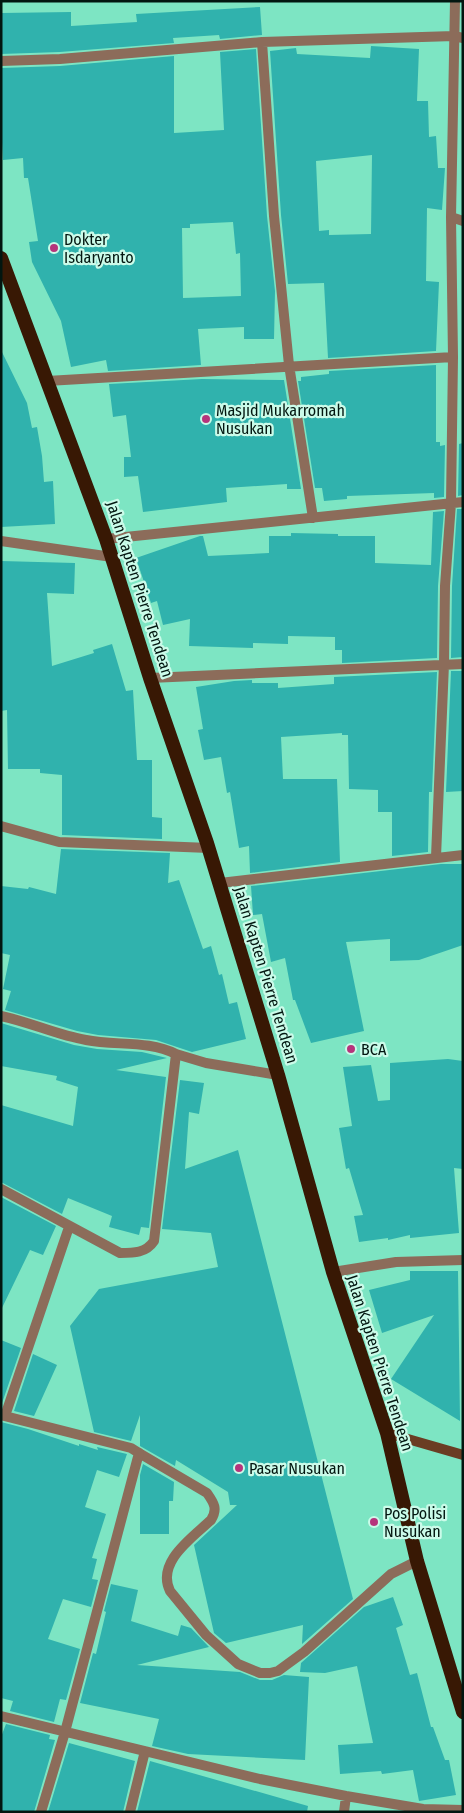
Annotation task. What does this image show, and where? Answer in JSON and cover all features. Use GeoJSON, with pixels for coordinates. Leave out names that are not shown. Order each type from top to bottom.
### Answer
{"type":"FeatureCollection","features":[{"type":"Feature","properties":{"kind":"highway","name":"Jalan Kapten Pierre Tendean"},"geometry":{"type":"LineString","coordinates":[[1,258],[112,557],[150,678],[209,848],[278,1075],[333,1272],[387,1433],[417,1561],[458,1682],[463,1712]]}},
{"type":"Feature","properties":{"kind":"main road"},"geometry":{"type":"LineString","coordinates":[[387,1433],[463,1455]]}},
{"type":"Feature","properties":{"kind":"street"},"geometry":{"type":"LineString","coordinates":[[436,857],[444,664],[445,586],[451,503],[453,357],[451,217],[458,37],[455,1]]}},
{"type":"Feature","properties":{"kind":"street"},"geometry":{"type":"LineString","coordinates":[[1,61],[60,59],[262,42],[458,37]]}},
{"type":"Feature","properties":{"kind":"street"},"geometry":{"type":"LineString","coordinates":[[262,42],[274,216],[289,365],[313,518]]}},
{"type":"Feature","properties":{"kind":"street"},"geometry":{"type":"LineString","coordinates":[[451,217],[463,221]]}},
{"type":"Feature","properties":{"kind":"street"},"geometry":{"type":"LineString","coordinates":[[47,381],[289,365],[453,357]]}},
{"type":"Feature","properties":{"kind":"street"},"geometry":{"type":"LineString","coordinates":[[106,540],[463,502]]}},
{"type":"Feature","properties":{"kind":"street"},"geometry":{"type":"LineString","coordinates":[[1,541],[112,557]]}},
{"type":"Feature","properties":{"kind":"street"},"geometry":{"type":"LineString","coordinates":[[150,678],[463,664]]}},
{"type":"Feature","properties":{"kind":"street"},"geometry":{"type":"LineString","coordinates":[[1,826],[59,842],[209,848]]}},
{"type":"Feature","properties":{"kind":"street"},"geometry":{"type":"LineString","coordinates":[[220,883],[463,855]]}},
{"type":"Feature","properties":{"kind":"street"},"geometry":{"type":"LineString","coordinates":[[1,1016],[84,1040],[104,1043],[152,1045],[176,1054],[220,1066],[278,1075]]}},
{"type":"Feature","properties":{"kind":"street"},"geometry":{"type":"LineString","coordinates":[[1,1189],[120,1253],[138,1253],[150,1247],[154,1241],[176,1054]]}},
{"type":"Feature","properties":{"kind":"street"},"geometry":{"type":"LineString","coordinates":[[69,1227],[3,1415],[131,1448],[207,1494],[215,1504],[215,1514],[172,1559],[166,1575],[170,1591],[206,1635],[238,1664],[260,1673],[278,1671],[304,1652],[391,1574],[417,1561]]}},
{"type":"Feature","properties":{"kind":"street"},"geometry":{"type":"LineString","coordinates":[[333,1272],[396,1262],[463,1260]]}},
{"type":"Feature","properties":{"kind":"street"},"geometry":{"type":"LineString","coordinates":[[41,1812],[65,1732],[139,1453]]}},
{"type":"Feature","properties":{"kind":"street"},"geometry":{"type":"LineString","coordinates":[[1,1716],[260,1779],[423,1809],[463,1810]]}},
{"type":"Feature","properties":{"kind":"street"},"geometry":{"type":"LineString","coordinates":[[130,1812],[145,1750]]}},
{"type":"Feature","properties":{"kind":"street"},"geometry":{"type":"LineString","coordinates":[[344,1812],[346,1796]]}},
{"type":"Feature","properties":{"kind":"building"},"geometry":{"type":"Polygon","coordinates":[[[260,7],[262,35],[220,39],[219,35],[173,38],[174,43],[60,52],[1,54],[1,13],[71,12],[71,26],[137,22],[136,14],[260,7]]]}},
{"type":"Feature","properties":{"kind":"building"},"geometry":{"type":"Polygon","coordinates":[[[371,46],[419,49],[417,101],[428,101],[429,137],[436,136],[438,168],[445,168],[442,210],[427,208],[426,281],[439,282],[436,351],[328,358],[324,283],[288,284],[281,215],[270,51],[296,48],[297,54],[370,58],[371,46]],[[372,155],[316,161],[319,231],[329,230],[329,235],[371,234],[372,155]]]}},
{"type":"Feature","properties":{"kind":"building"},"geometry":{"type":"Polygon","coordinates":[[[256,49],[267,216],[275,291],[274,339],[244,339],[244,327],[198,329],[201,365],[108,371],[106,360],[71,367],[61,321],[32,262],[29,242],[38,241],[28,178],[24,178],[23,158],[3,160],[1,68],[60,66],[174,56],[174,133],[224,130],[220,52],[256,49]],[[233,222],[190,224],[190,228],[182,228],[183,298],[241,296],[240,253],[236,254],[233,222]]]}},
{"type":"Feature","properties":{"kind":"building"},"geometry":{"type":"Polygon","coordinates":[[[1,350],[27,403],[32,428],[37,427],[44,482],[53,481],[55,524],[1,527],[1,350]]]}},
{"type":"Feature","properties":{"kind":"building"},"geometry":{"type":"Polygon","coordinates":[[[436,365],[436,442],[440,442],[440,446],[445,445],[444,497],[434,498],[434,493],[347,496],[347,499],[324,501],[322,488],[315,488],[298,381],[301,381],[301,377],[329,374],[329,371],[436,365]]]}},
{"type":"Feature","properties":{"kind":"building"},"geometry":{"type":"Polygon","coordinates":[[[202,379],[284,380],[301,489],[287,489],[287,484],[226,488],[227,502],[143,512],[138,476],[124,477],[124,457],[131,457],[126,415],[113,417],[109,384],[202,379]]]}},
{"type":"Feature","properties":{"kind":"building"},"geometry":{"type":"Polygon","coordinates":[[[463,443],[463,495],[458,496],[459,444],[463,443]]]}},
{"type":"Feature","properties":{"kind":"building"},"geometry":{"type":"Polygon","coordinates":[[[457,509],[463,509],[463,657],[451,658],[452,586],[457,509]]]}},
{"type":"Feature","properties":{"kind":"building"},"geometry":{"type":"Polygon","coordinates":[[[444,511],[438,586],[437,658],[342,663],[342,650],[335,650],[335,637],[288,636],[288,644],[253,643],[253,648],[189,646],[190,619],[163,625],[157,601],[151,603],[136,558],[200,536],[203,536],[208,556],[269,553],[269,536],[291,536],[291,533],[338,534],[338,536],[375,536],[375,563],[431,565],[433,512],[444,511]]]}},
{"type":"Feature","properties":{"kind":"building"},"geometry":{"type":"Polygon","coordinates":[[[1,561],[75,563],[74,594],[47,593],[52,666],[94,653],[93,650],[112,644],[126,691],[133,690],[137,760],[152,760],[152,817],[162,818],[162,839],[62,835],[62,775],[40,773],[40,769],[8,769],[7,710],[1,711],[1,561]]]}},
{"type":"Feature","properties":{"kind":"building"},"geometry":{"type":"Polygon","coordinates":[[[451,671],[463,671],[463,791],[446,792],[451,671]]]}},
{"type":"Feature","properties":{"kind":"building"},"geometry":{"type":"Polygon","coordinates":[[[437,672],[432,792],[429,792],[428,852],[392,856],[392,812],[378,812],[378,790],[349,789],[348,735],[342,735],[342,733],[281,737],[283,779],[337,779],[340,862],[250,873],[249,846],[239,848],[230,792],[227,793],[221,757],[204,760],[198,730],[203,729],[196,687],[252,680],[252,683],[278,683],[278,688],[334,684],[334,677],[437,672]]]}},
{"type":"Feature","properties":{"kind":"building"},"geometry":{"type":"Polygon","coordinates":[[[61,849],[170,853],[168,883],[179,880],[203,949],[211,946],[219,975],[222,974],[229,1004],[237,1002],[246,1039],[192,1052],[156,1040],[98,1035],[77,1031],[5,1010],[11,991],[3,989],[10,955],[1,953],[1,886],[28,889],[29,887],[56,894],[61,849]]]}},
{"type":"Feature","properties":{"kind":"building"},"geometry":{"type":"Polygon","coordinates":[[[441,864],[463,864],[463,945],[419,960],[390,961],[390,939],[346,942],[364,1031],[311,1043],[295,1000],[293,1000],[285,958],[271,962],[262,914],[253,915],[251,886],[441,864]]]}},
{"type":"Feature","properties":{"kind":"building"},"geometry":{"type":"Polygon","coordinates":[[[1,1023],[74,1045],[97,1049],[142,1052],[167,1058],[116,1070],[166,1077],[149,1228],[141,1227],[139,1235],[109,1227],[112,1216],[68,1198],[62,1214],[1,1182],[1,1105],[73,1126],[78,1087],[56,1080],[57,1076],[1,1066],[1,1023]]]}},
{"type":"Feature","properties":{"kind":"building"},"geometry":{"type":"Polygon","coordinates":[[[448,1059],[463,1061],[463,1169],[454,1168],[459,1233],[410,1238],[410,1235],[388,1240],[388,1238],[359,1242],[354,1216],[363,1215],[349,1168],[346,1169],[339,1128],[352,1126],[343,1067],[371,1065],[378,1101],[390,1100],[390,1063],[448,1059]]]}},
{"type":"Feature","properties":{"kind":"building"},"geometry":{"type":"Polygon","coordinates":[[[180,1080],[204,1083],[199,1114],[189,1112],[185,1169],[238,1150],[353,1599],[302,1644],[303,1625],[226,1643],[214,1633],[194,1545],[237,1505],[230,1505],[228,1492],[176,1460],[175,1466],[140,1446],[140,1415],[131,1441],[94,1432],[70,1326],[99,1289],[218,1267],[211,1233],[162,1229],[180,1080]]]}},
{"type":"Feature","properties":{"kind":"building"},"geometry":{"type":"Polygon","coordinates":[[[1,1197],[56,1226],[43,1255],[30,1250],[1,1310],[1,1197]]]}},
{"type":"Feature","properties":{"kind":"building"},"geometry":{"type":"Polygon","coordinates":[[[410,1271],[458,1271],[460,1421],[391,1379],[434,1315],[382,1333],[369,1290],[410,1280],[410,1271]]]}},
{"type":"Feature","properties":{"kind":"building"},"geometry":{"type":"Polygon","coordinates":[[[1,1340],[21,1348],[1,1406],[1,1340]]]}},
{"type":"Feature","properties":{"kind":"building"},"geometry":{"type":"Polygon","coordinates":[[[33,1354],[57,1365],[34,1416],[14,1411],[33,1354]]]}},
{"type":"Feature","properties":{"kind":"building"},"geometry":{"type":"Polygon","coordinates":[[[1,1422],[79,1446],[79,1444],[98,1450],[97,1447],[127,1454],[119,1477],[97,1470],[85,1507],[106,1514],[92,1558],[97,1559],[92,1579],[98,1580],[91,1607],[63,1599],[48,1639],[80,1649],[66,1700],[60,1699],[54,1722],[10,1711],[13,1701],[1,1698],[1,1422]]]}},
{"type":"Feature","properties":{"kind":"building"},"geometry":{"type":"Polygon","coordinates":[[[143,1464],[174,1482],[173,1501],[169,1501],[169,1534],[140,1534],[140,1475],[143,1464]]]}},
{"type":"Feature","properties":{"kind":"building"},"geometry":{"type":"Polygon","coordinates":[[[111,1584],[138,1590],[131,1621],[178,1636],[181,1625],[191,1628],[209,1647],[137,1665],[240,1672],[260,1680],[272,1680],[284,1675],[309,1677],[305,1760],[188,1754],[152,1746],[159,1719],[80,1703],[93,1653],[96,1654],[111,1584]]]}},
{"type":"Feature","properties":{"kind":"building"},"geometry":{"type":"Polygon","coordinates":[[[393,1597],[403,1625],[396,1628],[410,1675],[417,1673],[431,1727],[433,1727],[445,1760],[449,1760],[456,1795],[419,1801],[413,1770],[382,1774],[381,1771],[340,1774],[338,1745],[373,1743],[357,1666],[325,1673],[300,1672],[301,1663],[364,1607],[393,1597]]]}},
{"type":"Feature","properties":{"kind":"building"},"geometry":{"type":"Polygon","coordinates":[[[6,1724],[50,1735],[49,1739],[55,1740],[34,1812],[1,1812],[1,1737],[6,1724]]]}},
{"type":"Feature","properties":{"kind":"building"},"geometry":{"type":"Polygon","coordinates":[[[69,1743],[135,1761],[123,1812],[48,1812],[69,1743]]]}},
{"type":"Feature","properties":{"kind":"building"},"geometry":{"type":"Polygon","coordinates":[[[150,1761],[308,1806],[307,1812],[137,1812],[150,1761]]]}},
{"type":"Feature","properties":{"kind":"place","name":"Dokter Isdaryanto"},"geometry":{"type":"Point","coordinates":[54,248]}},
{"type":"Feature","properties":{"kind":"place","name":"Masjid Mukarromah Nusukan"},"geometry":{"type":"Point","coordinates":[206,419]}},
{"type":"Feature","properties":{"kind":"place","name":"BCA"},"geometry":{"type":"Point","coordinates":[351,1049]}},
{"type":"Feature","properties":{"kind":"place","name":"Pasar Nusukan"},"geometry":{"type":"Point","coordinates":[239,1468]}},
{"type":"Feature","properties":{"kind":"place","name":"Pos Polisi Nusukan"},"geometry":{"type":"Point","coordinates":[374,1522]}}]}
